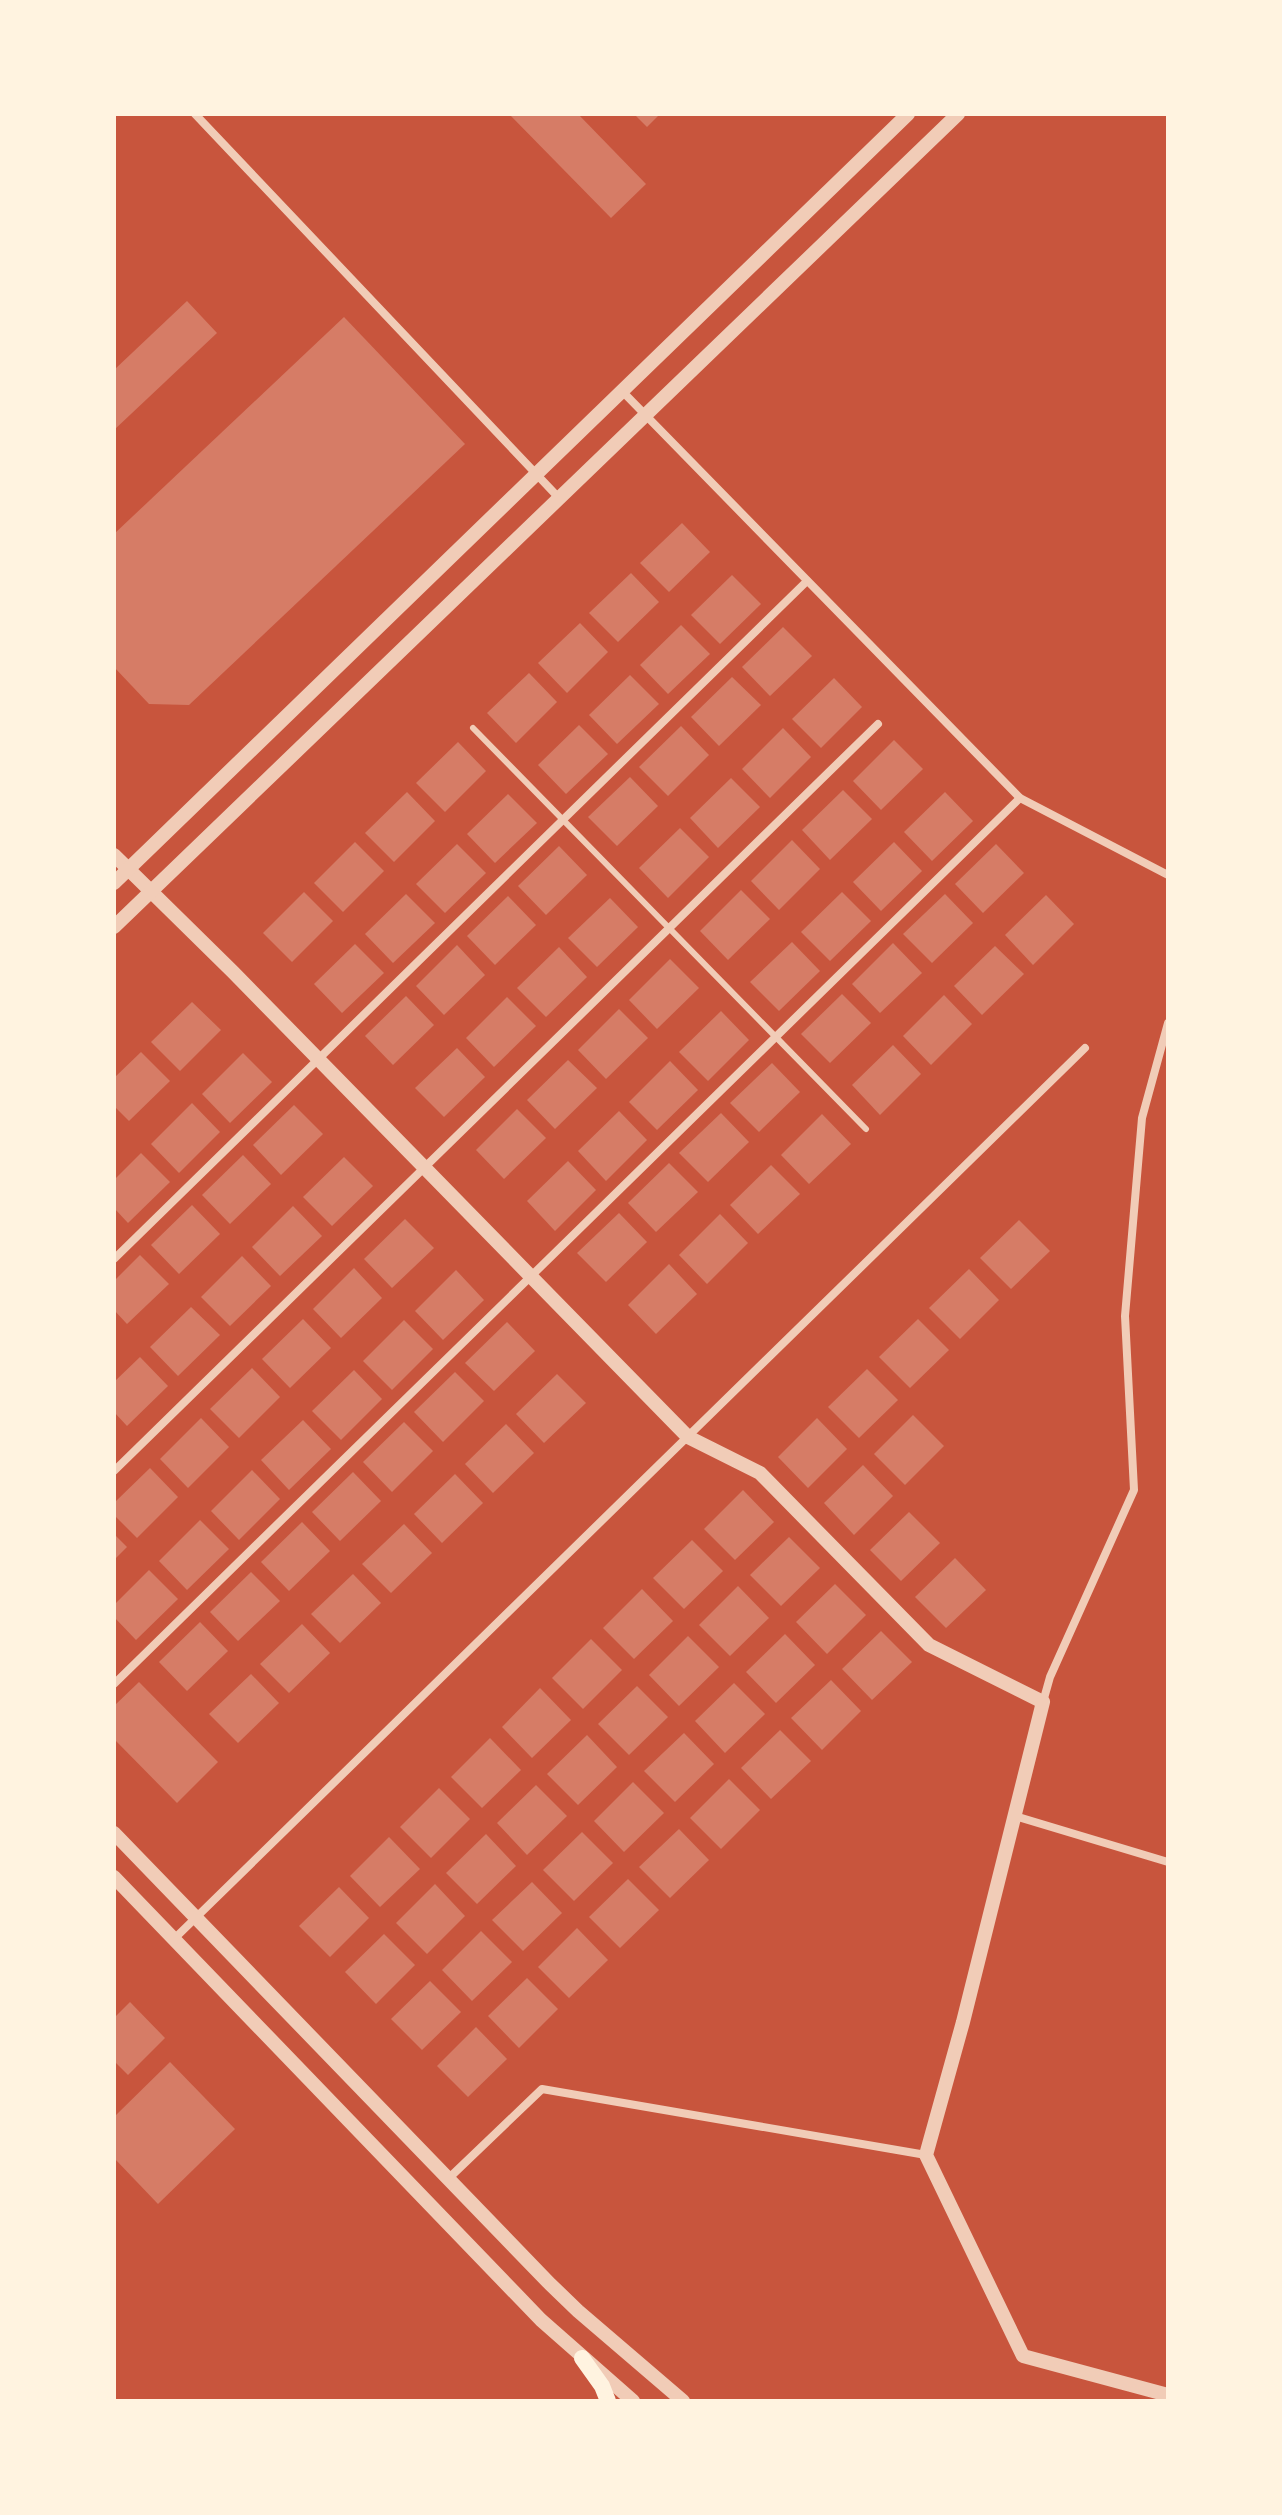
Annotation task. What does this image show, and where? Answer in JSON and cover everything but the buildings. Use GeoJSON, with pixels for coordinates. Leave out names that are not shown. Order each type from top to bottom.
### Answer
{"type":"FeatureCollection","features":[{"type":"Feature","properties":{"kind":"main road"},"geometry":{"type":"LineString","coordinates":[[582,2358],[602,2386],[608,2401]]}},
{"type":"Feature","properties":{"kind":"street"},"geometry":{"type":"LineString","coordinates":[[195,114],[559,498]]}},
{"type":"Feature","properties":{"kind":"street"},"geometry":{"type":"LineString","coordinates":[[114,883],[908,114]]}},
{"type":"Feature","properties":{"kind":"street"},"geometry":{"type":"LineString","coordinates":[[114,927],[958,114]]}},
{"type":"Feature","properties":{"kind":"street"},"geometry":{"type":"LineString","coordinates":[[622,391],[1020,798],[1168,875]]}},
{"type":"Feature","properties":{"kind":"street"},"geometry":{"type":"LineString","coordinates":[[114,1259],[807,581]]}},
{"type":"Feature","properties":{"kind":"street"},"geometry":{"type":"LineString","coordinates":[[114,1471],[878,724]]}},
{"type":"Feature","properties":{"kind":"street"},"geometry":{"type":"LineString","coordinates":[[114,1684],[1020,798]]}},
{"type":"Feature","properties":{"kind":"street"},"geometry":{"type":"LineString","coordinates":[[114,855],[688,1437],[760,1473],[929,1645],[1043,1702]]}},
{"type":"Feature","properties":{"kind":"street"},"geometry":{"type":"LineString","coordinates":[[1168,1023],[1142,1118],[1125,1316],[1134,1490],[1050,1677],[963,2022],[926,2155],[1023,2356],[1168,2395]]}},
{"type":"Feature","properties":{"kind":"street"},"geometry":{"type":"LineString","coordinates":[[174,1939],[1085,1048]]}},
{"type":"Feature","properties":{"kind":"street"},"geometry":{"type":"LineString","coordinates":[[1015,1816],[1168,1862]]}},
{"type":"Feature","properties":{"kind":"street"},"geometry":{"type":"LineString","coordinates":[[114,1833],[578,2311],[683,2401]]}},
{"type":"Feature","properties":{"kind":"street"},"geometry":{"type":"LineString","coordinates":[[114,1877],[541,2320],[633,2401]]}},
{"type":"Feature","properties":{"kind":"street"},"geometry":{"type":"LineString","coordinates":[[448,2179],[542,2089],[926,2155]]}},
{"type":"Feature","properties":{"kind":"lane"},"geometry":{"type":"LineString","coordinates":[[473,728],[866,1129]]}}]}
